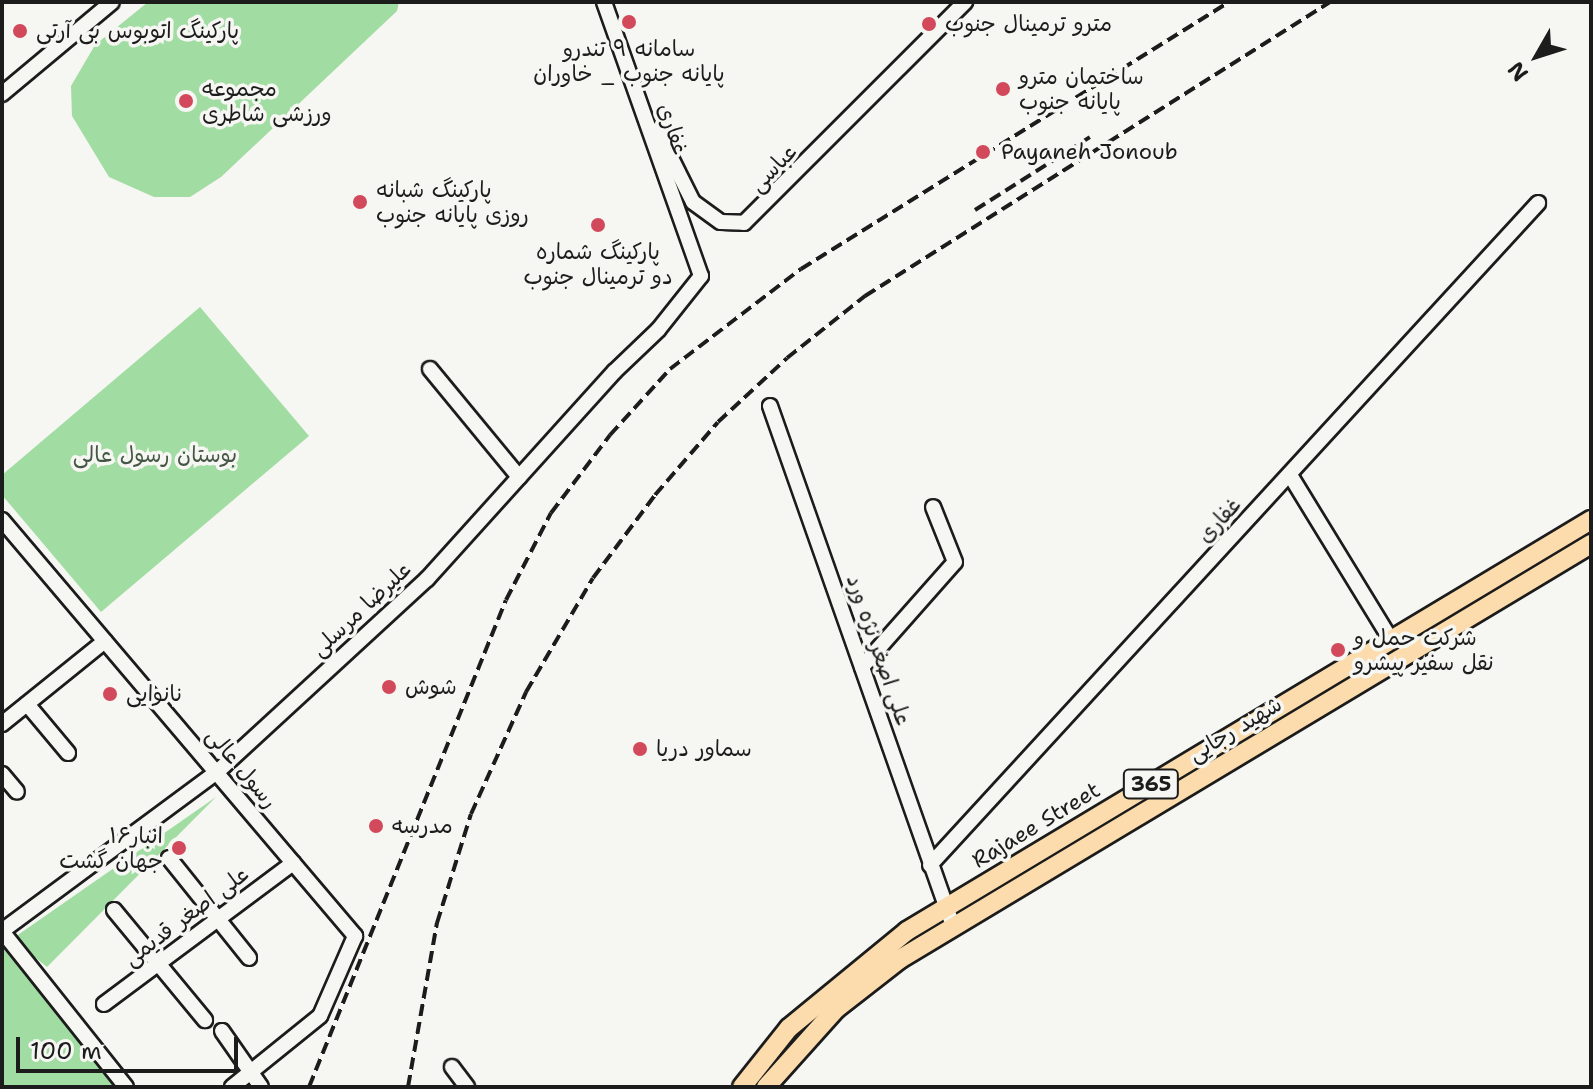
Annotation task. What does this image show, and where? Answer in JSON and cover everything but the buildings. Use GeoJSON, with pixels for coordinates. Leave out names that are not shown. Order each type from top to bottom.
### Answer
{"type":"FeatureCollection","features":[{"type":"Feature","properties":{"kind":"main road","name":"Rajaee Street"},"geometry":{"type":"LineString","coordinates":[[742,1087],[789,1028],[839,983],[945,908],[1591,520]]}},
{"type":"Feature","properties":{"kind":"main road","name":"شهید رجایی"},"geometry":{"type":"LineString","coordinates":[[766,1087],[836,1009],[900,959],[1591,544]]}},
{"type":"Feature","properties":{"kind":"street"},"geometry":{"type":"LineString","coordinates":[[2,94],[112,2]]}},
{"type":"Feature","properties":{"kind":"street","name":"غفاری"},"geometry":{"type":"LineString","coordinates":[[604,2],[702,269]]}},
{"type":"Feature","properties":{"kind":"street","name":"عباسی"},"geometry":{"type":"LineString","coordinates":[[633,81],[693,202],[721,222],[744,223],[965,2]]}},
{"type":"Feature","properties":{"kind":"street","name":"غفاری"},"geometry":{"type":"LineString","coordinates":[[930,865],[1538,203]]}},
{"type":"Feature","properties":{"kind":"street","name":"علیرضا مرسلی"},"geometry":{"type":"LineString","coordinates":[[2,931],[217,772],[427,579],[658,330],[697,286],[702,269]]}},
{"type":"Feature","properties":{"kind":"street"},"geometry":{"type":"LineString","coordinates":[[430,369],[519,477]]}},
{"type":"Feature","properties":{"kind":"street","name":"علی اصغر نژه ورد"},"geometry":{"type":"LineString","coordinates":[[770,406],[953,926]]}},
{"type":"Feature","properties":{"kind":"street"},"geometry":{"type":"LineString","coordinates":[[1290,475],[1391,640]]}},
{"type":"Feature","properties":{"kind":"street"},"geometry":{"type":"LineString","coordinates":[[862,667],[955,562],[933,507]]}},
{"type":"Feature","properties":{"kind":"street","name":"رسول عالی"},"geometry":{"type":"LineString","coordinates":[[2,520],[355,936],[320,1016],[250,1072]]}},
{"type":"Feature","properties":{"kind":"street"},"geometry":{"type":"LineString","coordinates":[[2,724],[105,641]]}},
{"type":"Feature","properties":{"kind":"street"},"geometry":{"type":"LineString","coordinates":[[27,704],[68,753]]}},
{"type":"Feature","properties":{"kind":"street"},"geometry":{"type":"LineString","coordinates":[[2,774],[17,792]]}},
{"type":"Feature","properties":{"kind":"street"},"geometry":{"type":"LineString","coordinates":[[169,858],[249,958]]}},
{"type":"Feature","properties":{"kind":"street","name":"علی اصغر قدیمی"},"geometry":{"type":"LineString","coordinates":[[104,1004],[293,863]]}},
{"type":"Feature","properties":{"kind":"street"},"geometry":{"type":"LineString","coordinates":[[114,910],[205,1020]]}},
{"type":"Feature","properties":{"kind":"street"},"geometry":{"type":"LineString","coordinates":[[2,931],[126,1087]]}},
{"type":"Feature","properties":{"kind":"street"},"geometry":{"type":"LineString","coordinates":[[222,1031],[261,1087]]}},
{"type":"Feature","properties":{"kind":"street"},"geometry":{"type":"LineString","coordinates":[[452,1067],[467,1087]]}},
{"type":"Feature","properties":{"kind":"street"},"geometry":{"type":"LineString","coordinates":[[232,1087],[250,1072]]}},
{"type":"Feature","properties":{"kind":"green space","name":"مجموعه ورزشی شاطری"},"geometry":{"type":"Polygon","coordinates":[[[148,2],[399,2],[397,11],[221,177],[190,197],[154,197],[109,177],[72,116],[71,86],[95,45],[148,2]]]}},
{"type":"Feature","properties":{"kind":"green space","name":"بوستان رسول عالی"},"geometry":{"type":"Polygon","coordinates":[[[200,307],[309,436],[101,612],[2,495],[2,475],[200,307]]]}},
{"type":"Feature","properties":{"kind":"green space"},"geometry":{"type":"Polygon","coordinates":[[[216,797],[47,967],[12,939],[216,797]]]}},
{"type":"Feature","properties":{"kind":"green space"},"geometry":{"type":"Polygon","coordinates":[[[6,945],[120,1087],[2,1087],[2,947],[6,945]]]}},
{"type":"Feature","properties":{"kind":"railway"},"geometry":{"type":"LineString","coordinates":[[309,1087],[506,600],[551,513],[610,435],[670,369],[801,269],[1229,2]]}},
{"type":"Feature","properties":{"kind":"railway"},"geometry":{"type":"LineString","coordinates":[[408,1087],[437,923],[471,814],[526,692],[593,578],[655,495],[718,422],[787,358],[865,296],[1330,2]]}},
{"type":"Feature","properties":{"kind":"railway"},"geometry":{"type":"LineString","coordinates":[[975,210],[1090,137]]}},
{"type":"Feature","properties":{"kind":"place","name":"سامانه ۹ تندرو پایانه جنوب _ خاوران"},"geometry":{"type":"Point","coordinates":[629,22]}},
{"type":"Feature","properties":{"kind":"place","name":"مترو ترمینال جنوب"},"geometry":{"type":"Point","coordinates":[929,24]}},
{"type":"Feature","properties":{"kind":"place","name":"پارکینگ اتوبوس بی آرتی"},"geometry":{"type":"Point","coordinates":[20,31]}},
{"type":"Feature","properties":{"kind":"place","name":"ساختمان مترو پایانه جنوب"},"geometry":{"type":"Point","coordinates":[1003,89]}},
{"type":"Feature","properties":{"kind":"place","name":"مجموعه ورزشی شاطری"},"geometry":{"type":"Point","coordinates":[186,101]}},
{"type":"Feature","properties":{"kind":"place","name":"Payaneh Jonoub"},"geometry":{"type":"Point","coordinates":[983,152]}},
{"type":"Feature","properties":{"kind":"place","name":"پارکینگ شبانه روزی پایانه جنوب"},"geometry":{"type":"Point","coordinates":[360,202]}},
{"type":"Feature","properties":{"kind":"place","name":"پارکینگ شماره دو ترمینال جنوب"},"geometry":{"type":"Point","coordinates":[598,225]}},
{"type":"Feature","properties":{"kind":"place","name":"شرکت حمل و نقل سفیر پیشرو"},"geometry":{"type":"Point","coordinates":[1338,650]}},
{"type":"Feature","properties":{"kind":"place","name":"شوش"},"geometry":{"type":"Point","coordinates":[389,687]}},
{"type":"Feature","properties":{"kind":"place","name":"نانوایی"},"geometry":{"type":"Point","coordinates":[110,694]}},
{"type":"Feature","properties":{"kind":"place","name":"سماور دریا"},"geometry":{"type":"Point","coordinates":[640,749]}},
{"type":"Feature","properties":{"kind":"place","name":"مدرسه"},"geometry":{"type":"Point","coordinates":[376,826]}},
{"type":"Feature","properties":{"kind":"place","name":"انبار۱۶ جهان گشت"},"geometry":{"type":"Point","coordinates":[179,848]}}]}
